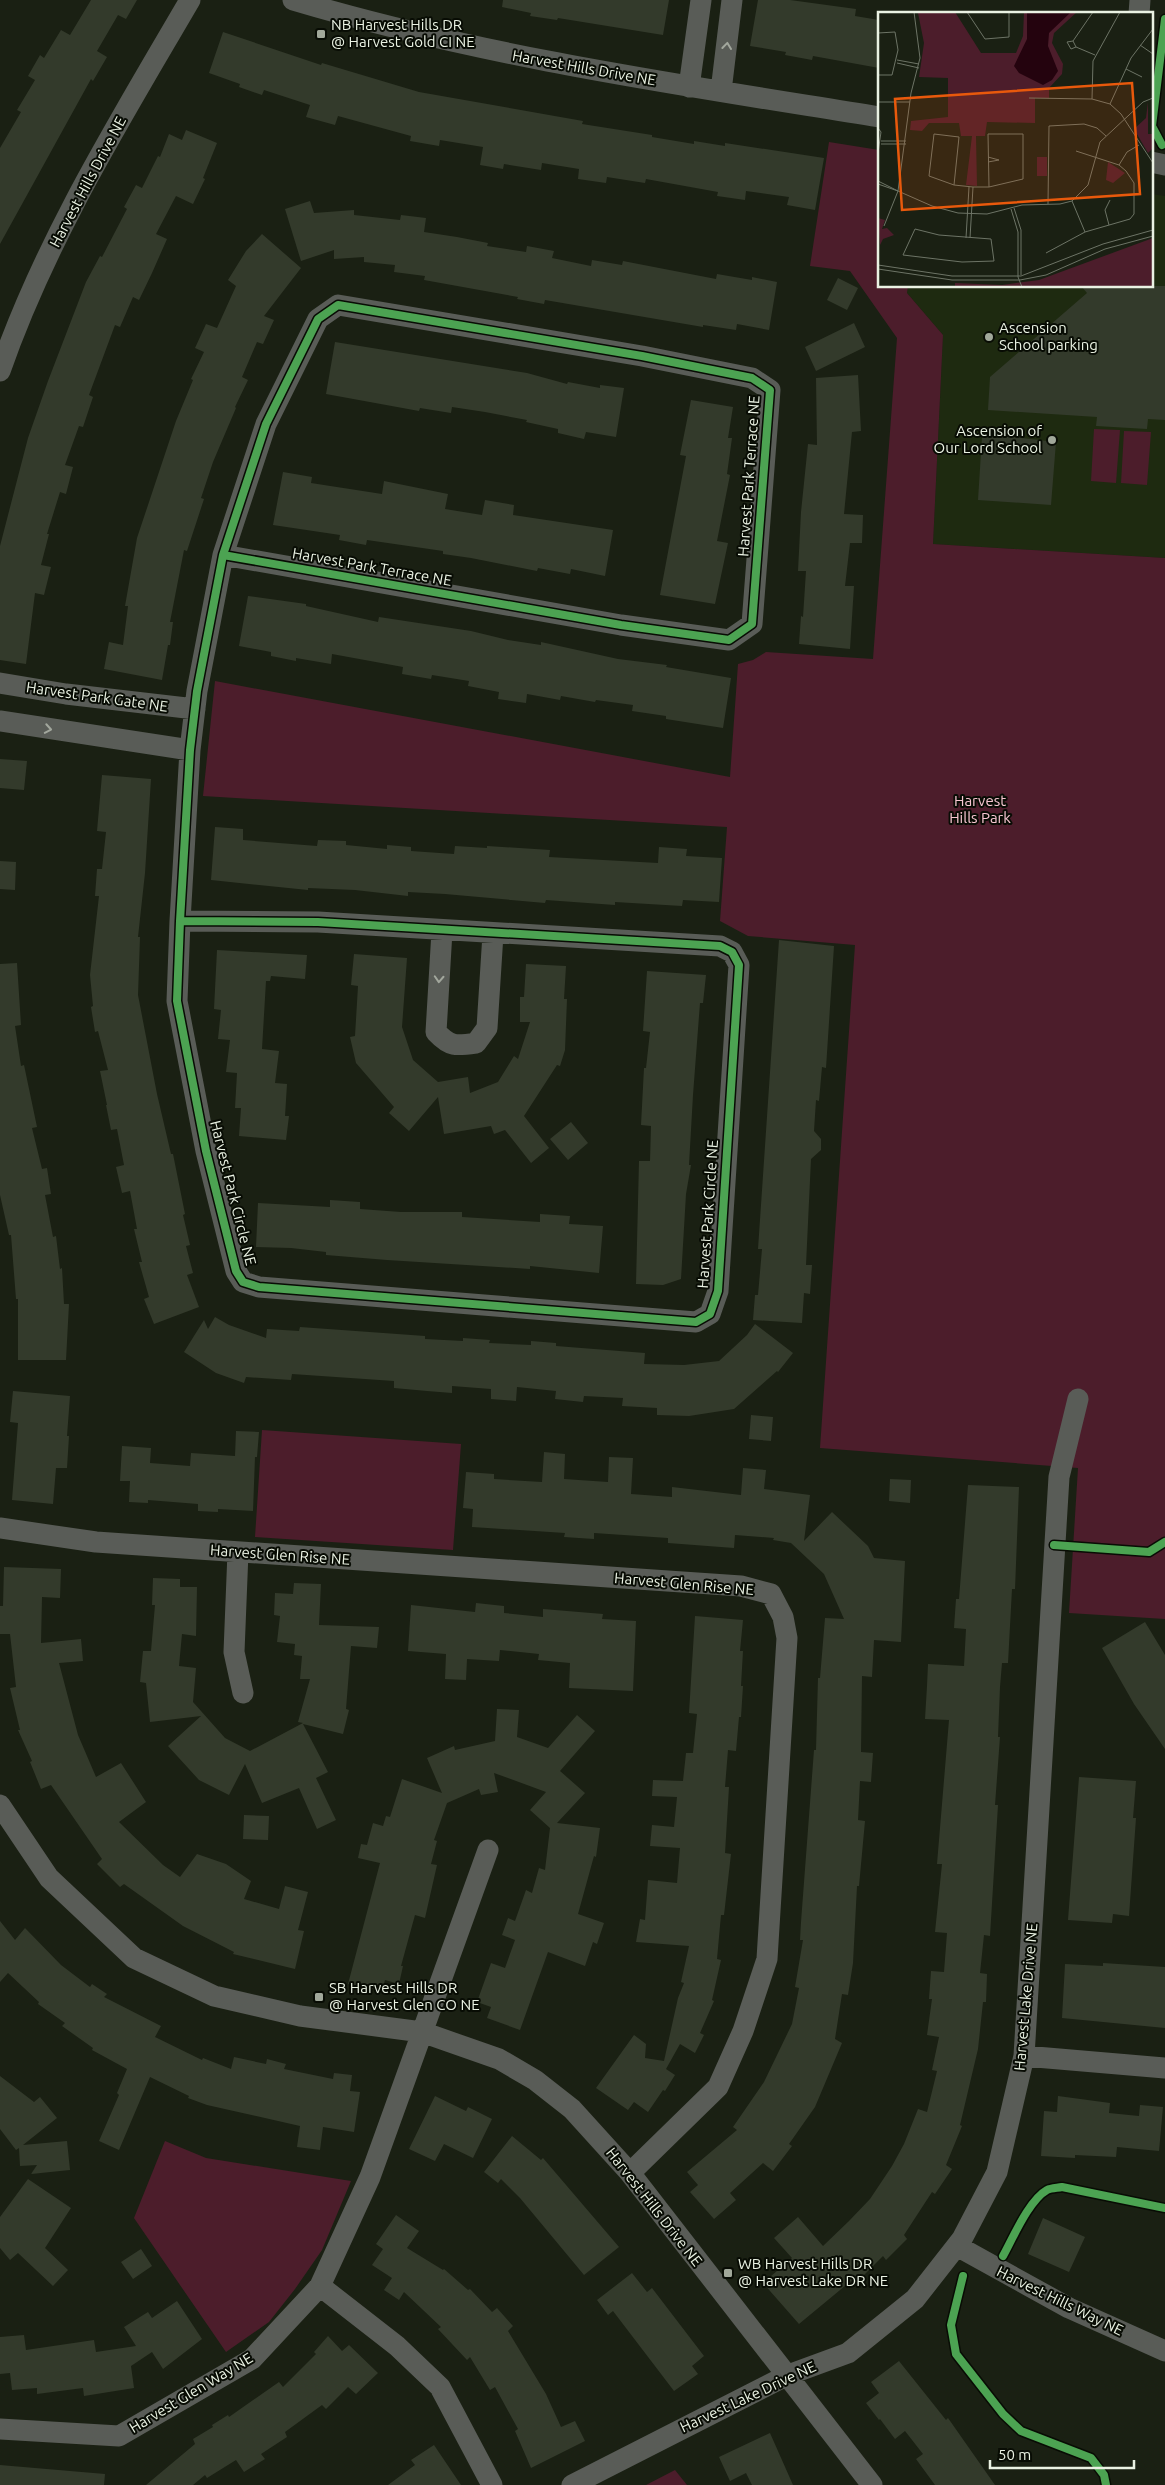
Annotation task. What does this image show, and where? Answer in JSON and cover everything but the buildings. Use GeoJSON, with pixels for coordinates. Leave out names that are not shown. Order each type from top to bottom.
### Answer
{"type":"FeatureCollection","features":[{"type":"Feature","properties":{"kind":"street","name":"Harvest Hills Drive NE"},"geometry":{"type":"LineString","coordinates":[[0,371],[20,315],[67,217],[190,0]]}},
{"type":"Feature","properties":{"kind":"street","name":"Harvest Hills Drive NE"},"geometry":{"type":"LineString","coordinates":[[293,0],[351,18],[449,41],[689,87],[878,117]]}},
{"type":"Feature","properties":{"kind":"street"},"geometry":{"type":"LineString","coordinates":[[689,87],[701,0]]}},
{"type":"Feature","properties":{"kind":"street"},"geometry":{"type":"LineString","coordinates":[[721,91],[732,0]]}},
{"type":"Feature","properties":{"kind":"street"},"geometry":{"type":"LineString","coordinates":[[1152,162],[1165,164]]}},
{"type":"Feature","properties":{"kind":"street","name":"Harvest Park Terrace NE"},"geometry":{"type":"LineString","coordinates":[[193,730],[223,555],[266,424],[318,319],[338,305],[642,356],[752,378],[770,390],[752,624],[729,640],[611,623],[223,555]]}},
{"type":"Feature","properties":{"kind":"street","name":"Harvest Park Gate NE"},"geometry":{"type":"LineString","coordinates":[[0,683],[66,694],[193,730]]}},
{"type":"Feature","properties":{"kind":"street"},"geometry":{"type":"LineString","coordinates":[[0,721],[193,730]]}},
{"type":"Feature","properties":{"kind":"street","name":"Harvest Park Circle NE"},"geometry":{"type":"LineString","coordinates":[[180,922],[318,922],[442,931],[720,946],[732,952],[739,965],[718,1291],[710,1314],[696,1322],[259,1287],[243,1282],[236,1271],[206,1151],[177,1001],[180,922],[193,730]]}},
{"type":"Feature","properties":{"kind":"street"},"geometry":{"type":"LineString","coordinates":[[442,931],[436,1032],[446,1043],[458,1046],[476,1043],[487,1028],[493,934]]}},
{"type":"Feature","properties":{"kind":"street","name":"Harvest Lake Drive NE"},"geometry":{"type":"LineString","coordinates":[[572,2485],[788,2375],[848,2353],[916,2299],[957,2246],[997,2172],[1024,2056],[1060,1477],[1078,1399]]}},
{"type":"Feature","properties":{"kind":"street","name":"Harvest Glen Rise NE"},"geometry":{"type":"LineString","coordinates":[[0,1528],[96,1542],[741,1586],[771,1594],[783,1617],[787,1638],[766,1959],[743,2031],[718,2087],[630,2173]]}},
{"type":"Feature","properties":{"kind":"street"},"geometry":{"type":"LineString","coordinates":[[238,1552],[234,1652],[243,1693]]}},
{"type":"Feature","properties":{"kind":"street","name":"Harvest Hills Drive NE"},"geometry":{"type":"LineString","coordinates":[[0,1805],[49,1878],[134,1958],[214,1996],[300,2016],[422,2032],[499,2060],[535,2080],[572,2109],[630,2173],[701,2267],[788,2375],[872,2485]]}},
{"type":"Feature","properties":{"kind":"street","name":"Harvest Glen Way NE"},"geometry":{"type":"LineString","coordinates":[[0,2429],[119,2436],[252,2359],[320,2286],[370,2177],[488,1850]]}},
{"type":"Feature","properties":{"kind":"street"},"geometry":{"type":"LineString","coordinates":[[1024,2056],[1165,2068]]}},
{"type":"Feature","properties":{"kind":"street","name":"Harvest Hills Way NE"},"geometry":{"type":"LineString","coordinates":[[957,2246],[1069,2308],[1165,2351]]}},
{"type":"Feature","properties":{"kind":"street"},"geometry":{"type":"LineString","coordinates":[[320,2286],[397,2346],[440,2387],[492,2485]]}},
{"type":"Feature","properties":{"kind":"shaded area","name":"Ascension of Our Lord School"},"geometry":{"type":"Polygon","coordinates":[[[1152,194],[1165,196],[1165,558],[933,544],[943,335],[907,293],[908,288],[1152,288],[1152,194]]]}},
{"type":"Feature","properties":{"kind":"green space","name":"Harvest Hills Park"},"geometry":{"type":"Polygon","coordinates":[[[829,142],[878,150],[878,288],[908,288],[907,293],[943,335],[933,544],[1165,558],[1165,1619],[1069,1613],[1078,1468],[820,1448],[855,945],[748,936],[720,921],[727,827],[203,796],[215,681],[730,777],[738,664],[753,660],[766,652],[873,659],[897,338],[850,271],[810,266],[829,142]]]}},
{"type":"Feature","properties":{"kind":"green space"},"geometry":{"type":"Polygon","coordinates":[[[1094,429],[1120,430],[1116,483],[1091,481],[1094,429]]]}},
{"type":"Feature","properties":{"kind":"green space"},"geometry":{"type":"Polygon","coordinates":[[[1124,431],[1151,432],[1147,485],[1121,483],[1124,431]]]}},
{"type":"Feature","properties":{"kind":"green space"},"geometry":{"type":"Polygon","coordinates":[[[262,1430],[461,1444],[453,1550],[255,1537],[262,1430]]]}},
{"type":"Feature","properties":{"kind":"green space"},"geometry":{"type":"Polygon","coordinates":[[[165,2141],[206,2158],[351,2181],[322,2250],[295,2289],[269,2322],[226,2352],[134,2218],[165,2141]]]}},
{"type":"Feature","properties":{"kind":"green space"},"geometry":{"type":"Polygon","coordinates":[[[675,2470],[687,2485],[646,2485],[675,2470]]]}},
{"type":"Feature","properties":{"kind":"cycle path"},"geometry":{"type":"LineString","coordinates":[[1162,145],[1152,126],[1165,19]]}},
{"type":"Feature","properties":{"kind":"cycle path"},"geometry":{"type":"LineString","coordinates":[[180,921],[177,1001],[206,1151],[236,1271],[243,1282],[259,1287],[696,1322],[710,1314],[718,1291],[739,965],[732,952],[720,946],[318,922],[180,921],[190,750],[197,691],[223,555],[621,625],[729,640],[752,624],[770,390],[752,378],[642,356],[338,305],[318,319],[266,424],[223,555]]}},
{"type":"Feature","properties":{"kind":"cycle path"},"geometry":{"type":"LineString","coordinates":[[1054,1545],[1149,1552],[1165,1542]]}},
{"type":"Feature","properties":{"kind":"cycle path"},"geometry":{"type":"LineString","coordinates":[[1003,2256],[1034,2202],[1049,2189],[1062,2187],[1165,2208]]}},
{"type":"Feature","properties":{"kind":"cycle path"},"geometry":{"type":"LineString","coordinates":[[963,2276],[951,2325],[956,2354],[1003,2414],[1021,2431],[1091,2458],[1104,2475],[1106,2485]]}},
{"type":"Feature","properties":{"kind":"place","name":"NB Harvest Hills DR @ Harvest Gold CI NE"},"geometry":{"type":"Point","coordinates":[321,34]}},
{"type":"Feature","properties":{"kind":"place","name":"Ascension School parking"},"geometry":{"type":"Point","coordinates":[989,337]}},
{"type":"Feature","properties":{"kind":"place","name":"Ascension of Our Lord School"},"geometry":{"type":"Point","coordinates":[1052,440]}},
{"type":"Feature","properties":{"kind":"place","name":"SB Harvest Hills DR @ Harvest Glen CO NE"},"geometry":{"type":"Point","coordinates":[319,1997]}},
{"type":"Feature","properties":{"kind":"place","name":"WB Harvest Hills DR @ Harvest Lake DR NE"},"geometry":{"type":"Point","coordinates":[728,2273]}}]}
